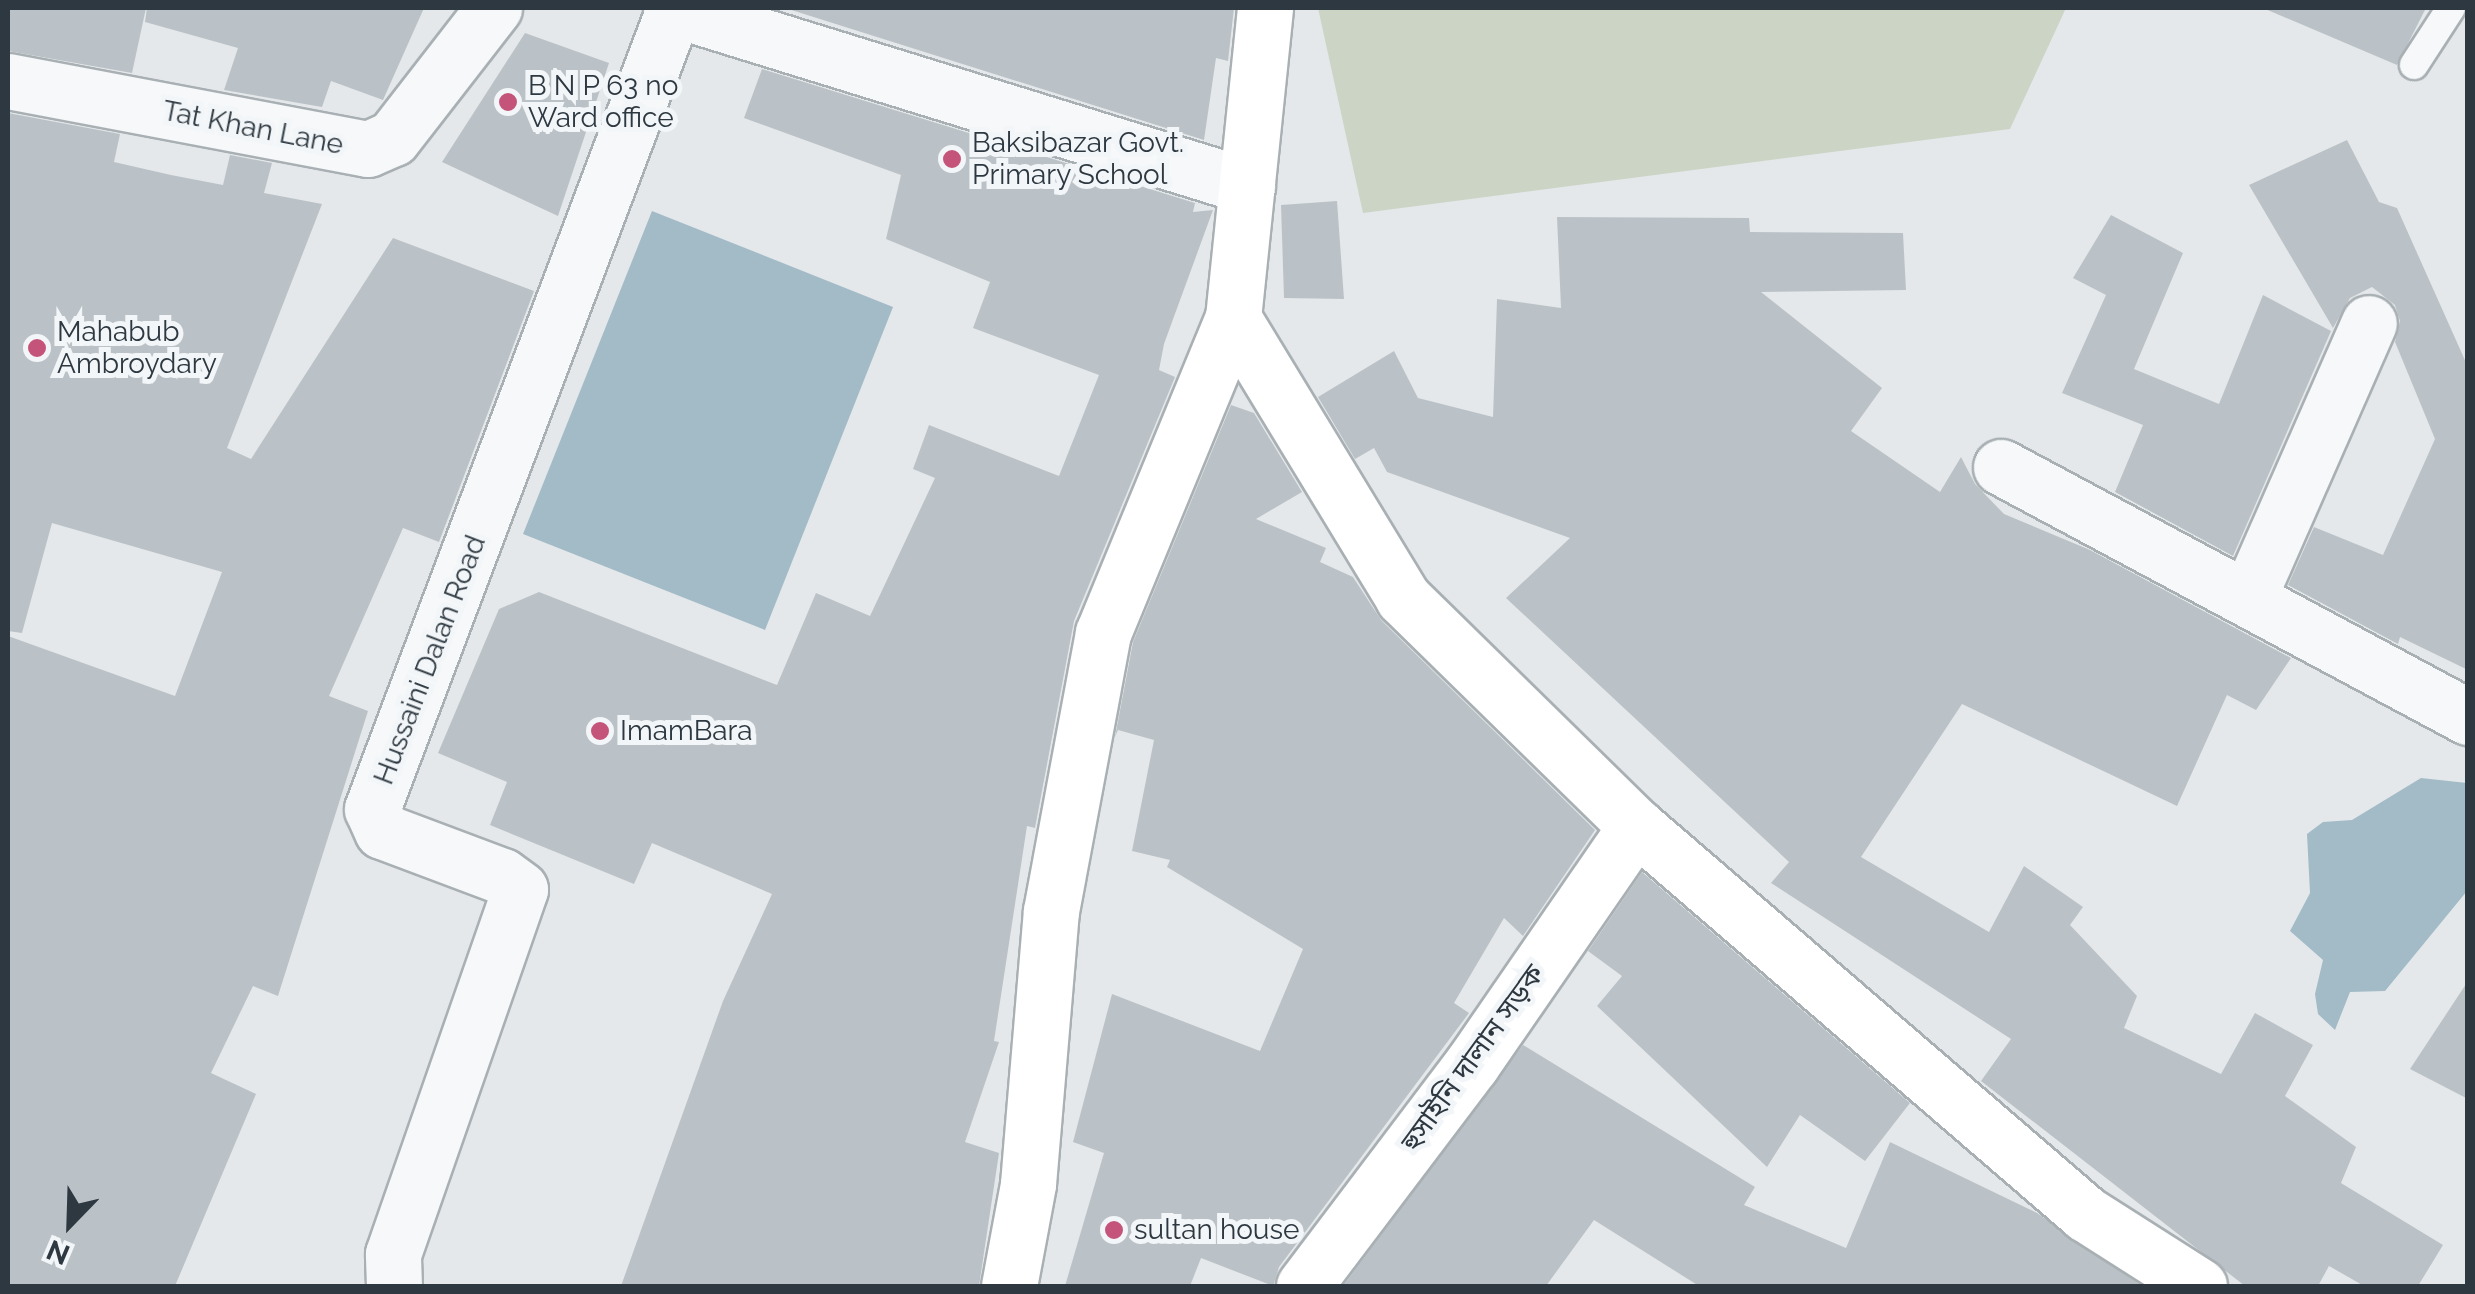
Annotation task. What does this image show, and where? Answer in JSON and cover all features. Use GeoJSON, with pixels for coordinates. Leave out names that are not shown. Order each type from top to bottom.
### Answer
{"type":"FeatureCollection","features":[{"type":"Feature","properties":{"kind":"street","name":"Tat Khan Lane"},"geometry":{"type":"LineString","coordinates":[[8,80],[368,149],[393,138],[494,8]]}},
{"type":"Feature","properties":{"kind":"street","name":"Hussaini Dalan Road"},"geometry":{"type":"LineString","coordinates":[[394,1286],[394,1254],[520,889],[502,876],[382,831],[372,809],[672,8],[1246,186]]}},
{"type":"Feature","properties":{"kind":"street"},"geometry":{"type":"LineString","coordinates":[[1009,1286],[1028,1184],[1051,911],[1103,633],[1232,318],[1265,8]]}},
{"type":"Feature","properties":{"kind":"street"},"geometry":{"type":"LineString","coordinates":[[1232,318],[1402,598],[1636,826],[2086,1214],[2199,1286]]}},
{"type":"Feature","properties":{"kind":"street"},"geometry":{"type":"LineString","coordinates":[[2249,596],[2369,324]]}},
{"type":"Feature","properties":{"kind":"street"},"geometry":{"type":"LineString","coordinates":[[2000,467],[2249,596],[2468,717]]}},
{"type":"Feature","properties":{"kind":"street","name":"হুসাইনি দালান সড়ক"},"geometry":{"type":"LineString","coordinates":[[1304,1286],[1472,1064],[1636,826]]}},
{"type":"Feature","properties":{"kind":"lane"},"geometry":{"type":"LineString","coordinates":[[2414,65],[2451,8]]}},
{"type":"Feature","properties":{"kind":"green space"},"geometry":{"type":"Polygon","coordinates":[[[1318,8],[2066,8],[2010,129],[1363,213],[1318,8]]]}},
{"type":"Feature","properties":{"kind":"water"},"geometry":{"type":"Polygon","coordinates":[[[652,211],[893,307],[765,630],[523,534],[652,211]]]}},
{"type":"Feature","properties":{"kind":"water"},"geometry":{"type":"Polygon","coordinates":[[[2421,778],[2467,783],[2467,891],[2385,991],[2350,992],[2335,1030],[2318,1014],[2315,994],[2323,960],[2290,931],[2310,893],[2307,834],[2323,822],[2352,820],[2421,778]]]}},
{"type":"Feature","properties":{"kind":"building"},"geometry":{"type":"Polygon","coordinates":[[[8,8],[146,8],[132,73],[8,51],[8,8]]]}},
{"type":"Feature","properties":{"kind":"building"},"geometry":{"type":"Polygon","coordinates":[[[147,8],[424,8],[383,100],[331,81],[322,107],[224,90],[238,48],[145,22],[147,8]]]}},
{"type":"Feature","properties":{"kind":"building"},"geometry":{"type":"Polygon","coordinates":[[[785,8],[1234,8],[1228,61],[1216,58],[1204,140],[785,8]]]}},
{"type":"Feature","properties":{"kind":"building"},"geometry":{"type":"Polygon","coordinates":[[[2263,8],[2426,8],[2397,65],[2263,8]]]}},
{"type":"Feature","properties":{"kind":"building"},"geometry":{"type":"Polygon","coordinates":[[[525,33],[609,63],[558,216],[442,162],[525,33]]]}},
{"type":"Feature","properties":{"kind":"building"},"geometry":{"type":"Polygon","coordinates":[[[762,69],[1195,203],[1193,212],[1213,210],[1164,344],[1159,370],[1175,377],[1074,621],[1035,828],[1027,826],[994,1041],[999,1042],[965,1142],[999,1153],[979,1286],[621,1286],[723,1001],[772,894],[652,843],[634,884],[490,825],[507,782],[438,753],[499,609],[539,592],[777,685],[816,593],[870,616],[935,478],[913,469],[929,425],[1059,476],[1099,375],[973,328],[990,282],[886,239],[901,175],[744,118],[762,69]]]}},
{"type":"Feature","properties":{"kind":"building"},"geometry":{"type":"Polygon","coordinates":[[[8,113],[120,134],[114,162],[223,185],[230,155],[272,163],[264,193],[322,204],[227,448],[251,459],[393,238],[534,291],[439,542],[403,528],[329,696],[368,711],[278,996],[253,986],[211,1073],[256,1094],[175,1286],[8,1286],[8,636],[175,696],[222,572],[52,523],[22,633],[8,631],[8,113]]]}},
{"type":"Feature","properties":{"kind":"building"},"geometry":{"type":"Polygon","coordinates":[[[2347,140],[2379,202],[2397,208],[2468,367],[2468,670],[2400,637],[2398,644],[2288,585],[2314,527],[2383,555],[2435,439],[2395,342],[2400,321],[2395,305],[2372,287],[2350,298],[2333,328],[2249,185],[2347,140]]]}},
{"type":"Feature","properties":{"kind":"building"},"geometry":{"type":"Polygon","coordinates":[[[1337,201],[1344,299],[1284,298],[1281,205],[1337,201]]]}},
{"type":"Feature","properties":{"kind":"building"},"geometry":{"type":"Polygon","coordinates":[[[2111,215],[2183,253],[2134,369],[2219,404],[2263,295],[2331,331],[2233,556],[2115,492],[2143,425],[2062,393],[2106,295],[2073,278],[2111,215]]]}},
{"type":"Feature","properties":{"kind":"building"},"geometry":{"type":"Polygon","coordinates":[[[1557,217],[1749,218],[1750,232],[1903,233],[1906,290],[1761,292],[1882,388],[1851,431],[1940,492],[1961,457],[1975,484],[2004,514],[2090,550],[2291,658],[2256,710],[2227,695],[2177,806],[1962,704],[1861,857],[1989,932],[2024,866],[2083,907],[2070,925],[2137,996],[2124,1028],[2221,1074],[2255,1013],[2313,1045],[2285,1096],[2356,1147],[2341,1183],[2443,1245],[2418,1286],[2364,1286],[2329,1266],[2318,1286],[2245,1286],[1981,1081],[2011,1039],[1771,883],[1789,862],[1506,598],[1570,538],[1387,472],[1374,448],[1355,459],[1318,397],[1394,351],[1418,398],[1493,417],[1497,299],[1561,308],[1557,217]]]}},
{"type":"Feature","properties":{"kind":"building"},"geometry":{"type":"Polygon","coordinates":[[[1231,405],[1254,413],[1302,492],[1256,519],[1326,548],[1320,562],[1353,577],[1381,620],[1595,830],[1523,936],[1504,918],[1454,1003],[1469,1013],[1279,1267],[1273,1286],[1201,1258],[1190,1286],[1065,1286],[1104,1153],[1073,1142],[1112,994],[1260,1051],[1303,949],[1167,867],[1170,860],[1132,851],[1154,740],[1118,730],[1115,737],[1133,642],[1231,405]]]}},
{"type":"Feature","properties":{"kind":"building"},"geometry":{"type":"Polygon","coordinates":[[[1642,872],[1910,1103],[1865,1161],[1800,1115],[1767,1167],[1597,1006],[1622,976],[1588,951],[1642,872]]]}},
{"type":"Feature","properties":{"kind":"building"},"geometry":{"type":"Polygon","coordinates":[[[2468,981],[2468,1099],[2410,1069],[2468,981]]]}},
{"type":"Feature","properties":{"kind":"building"},"geometry":{"type":"Polygon","coordinates":[[[1523,1045],[1755,1187],[1744,1205],[1846,1248],[1890,1142],[2037,1213],[2142,1286],[1699,1286],[1594,1220],[1546,1286],[1343,1286],[1523,1045]]]}},
{"type":"Feature","properties":{"kind":"place","name":"B N P 63 no Ward office"},"geometry":{"type":"Point","coordinates":[508,102]}},
{"type":"Feature","properties":{"kind":"place","name":"Baksibazar Govt. Primary School"},"geometry":{"type":"Point","coordinates":[952,159]}},
{"type":"Feature","properties":{"kind":"place","name":"Mahabub Ambroydary"},"geometry":{"type":"Point","coordinates":[37,348]}},
{"type":"Feature","properties":{"kind":"place","name":"ImamBara"},"geometry":{"type":"Point","coordinates":[600,731]}},
{"type":"Feature","properties":{"kind":"place","name":"sultan house"},"geometry":{"type":"Point","coordinates":[1114,1230]}}]}
